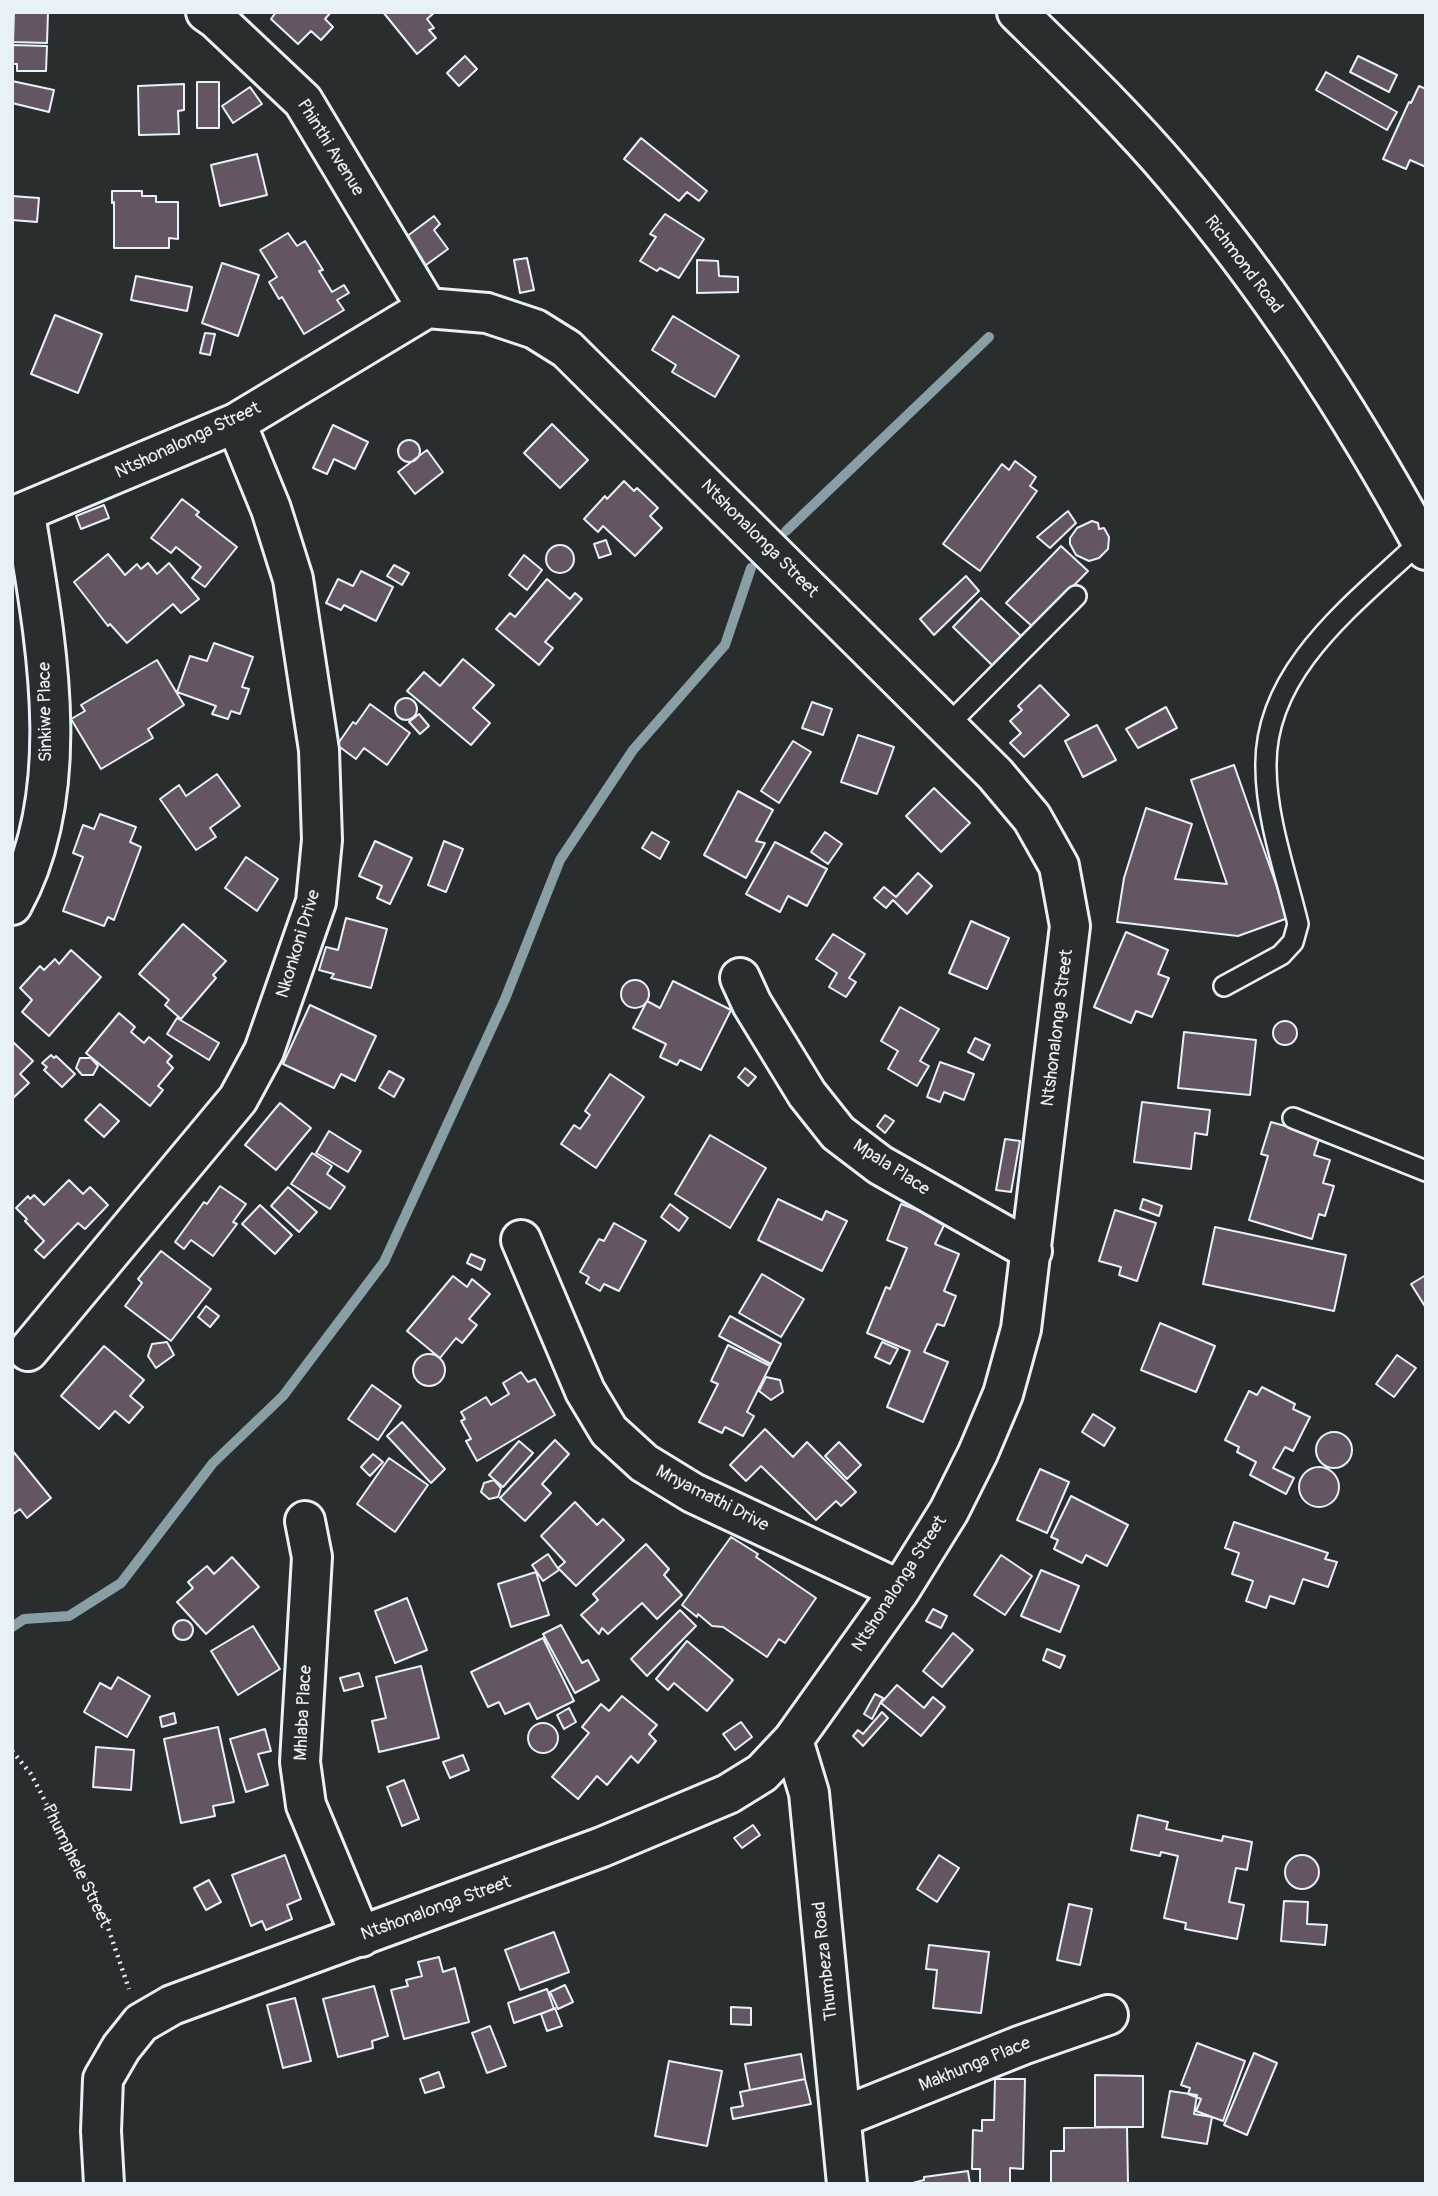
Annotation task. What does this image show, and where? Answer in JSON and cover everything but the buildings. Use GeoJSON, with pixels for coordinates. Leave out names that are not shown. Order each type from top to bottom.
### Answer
{"type":"FeatureCollection","features":[{"type":"Feature","properties":{"kind":"main road","name":"Phinthi Avenue"},"geometry":{"type":"LineString","coordinates":[[206,12],[303,101],[427,308]]}},
{"type":"Feature","properties":{"kind":"main road","name":"Richmond Road"},"geometry":{"type":"LineString","coordinates":[[1017,12],[1082,75],[1175,176],[1253,275],[1318,369],[1423,546]]}},
{"type":"Feature","properties":{"kind":"main road","name":"Ntshonalonga Street"},"geometry":{"type":"LineString","coordinates":[[18,516],[236,423],[427,308],[488,313],[535,328],[567,349],[995,774],[1032,818],[1059,866],[1070,926],[1021,1329],[1003,1394],[949,1511],[900,1590],[793,1740],[762,1773],[728,1794],[602,1847],[172,2005],[141,2023]]}},
{"type":"Feature","properties":{"kind":"main road","name":"Nkonkoni Drive"},"geometry":{"type":"LineString","coordinates":[[28,1351],[238,1100],[264,1051],[316,902],[323,840],[319,750],[293,579],[271,509],[236,423]]}},
{"type":"Feature","properties":{"kind":"main road","name":"Sinkiwe Place"},"geometry":{"type":"LineString","coordinates":[[12,905],[39,836],[47,783],[50,720],[44,633],[18,516]]}},
{"type":"Feature","properties":{"kind":"main road","name":"Mpala Place"},"geometry":{"type":"LineString","coordinates":[[740,978],[752,1004],[807,1094],[838,1133],[880,1165],[1032,1251]]}},
{"type":"Feature","properties":{"kind":"main road","name":"Mnyamathi Drive"},"geometry":{"type":"LineString","coordinates":[[521,1240],[585,1391],[609,1431],[645,1463],[694,1493],[900,1590]]}},
{"type":"Feature","properties":{"kind":"main road","name":"Mhlaba Place"},"geometry":{"type":"LineString","coordinates":[[305,1521],[312,1557],[300,1762],[306,1805],[360,1937]]}},
{"type":"Feature","properties":{"kind":"main road","name":"Thumbeza Road"},"geometry":{"type":"LineString","coordinates":[[793,1740],[808,1793],[847,2184]]}},
{"type":"Feature","properties":{"kind":"main road","name":"Makhunga Place"},"geometry":{"type":"LineString","coordinates":[[842,2117],[1022,2045],[1108,2015]]}},
{"type":"Feature","properties":{"kind":"main road"},"geometry":{"type":"LineString","coordinates":[[104,2184],[101,2131],[103,2078],[121,2048],[141,2023]]}},
{"type":"Feature","properties":{"kind":"lane"},"geometry":{"type":"LineString","coordinates":[[1224,986],[1281,955],[1293,942],[1298,924],[1271,810],[1265,766],[1271,727],[1283,690],[1306,656],[1334,624],[1423,546]]}},
{"type":"Feature","properties":{"kind":"lane"},"geometry":{"type":"LineString","coordinates":[[947,726],[1076,596]]}},
{"type":"Feature","properties":{"kind":"lane"},"geometry":{"type":"LineString","coordinates":[[1293,1118],[1426,1171]]}},
{"type":"Feature","properties":{"kind":"path","name":"Phumphele Street"},"geometry":{"type":"LineString","coordinates":[[12,1751],[31,1774],[103,1913],[141,2023]]}},
{"type":"Feature","properties":{"kind":"waterway"},"geometry":{"type":"LineString","coordinates":[[786,531],[989,337]]}},
{"type":"Feature","properties":{"kind":"waterway"},"geometry":{"type":"LineString","coordinates":[[12,1627],[24,1619],[69,1616],[121,1583],[213,1463],[283,1396],[384,1262],[505,999],[560,860],[633,750],[725,645],[751,568]]}}]}
